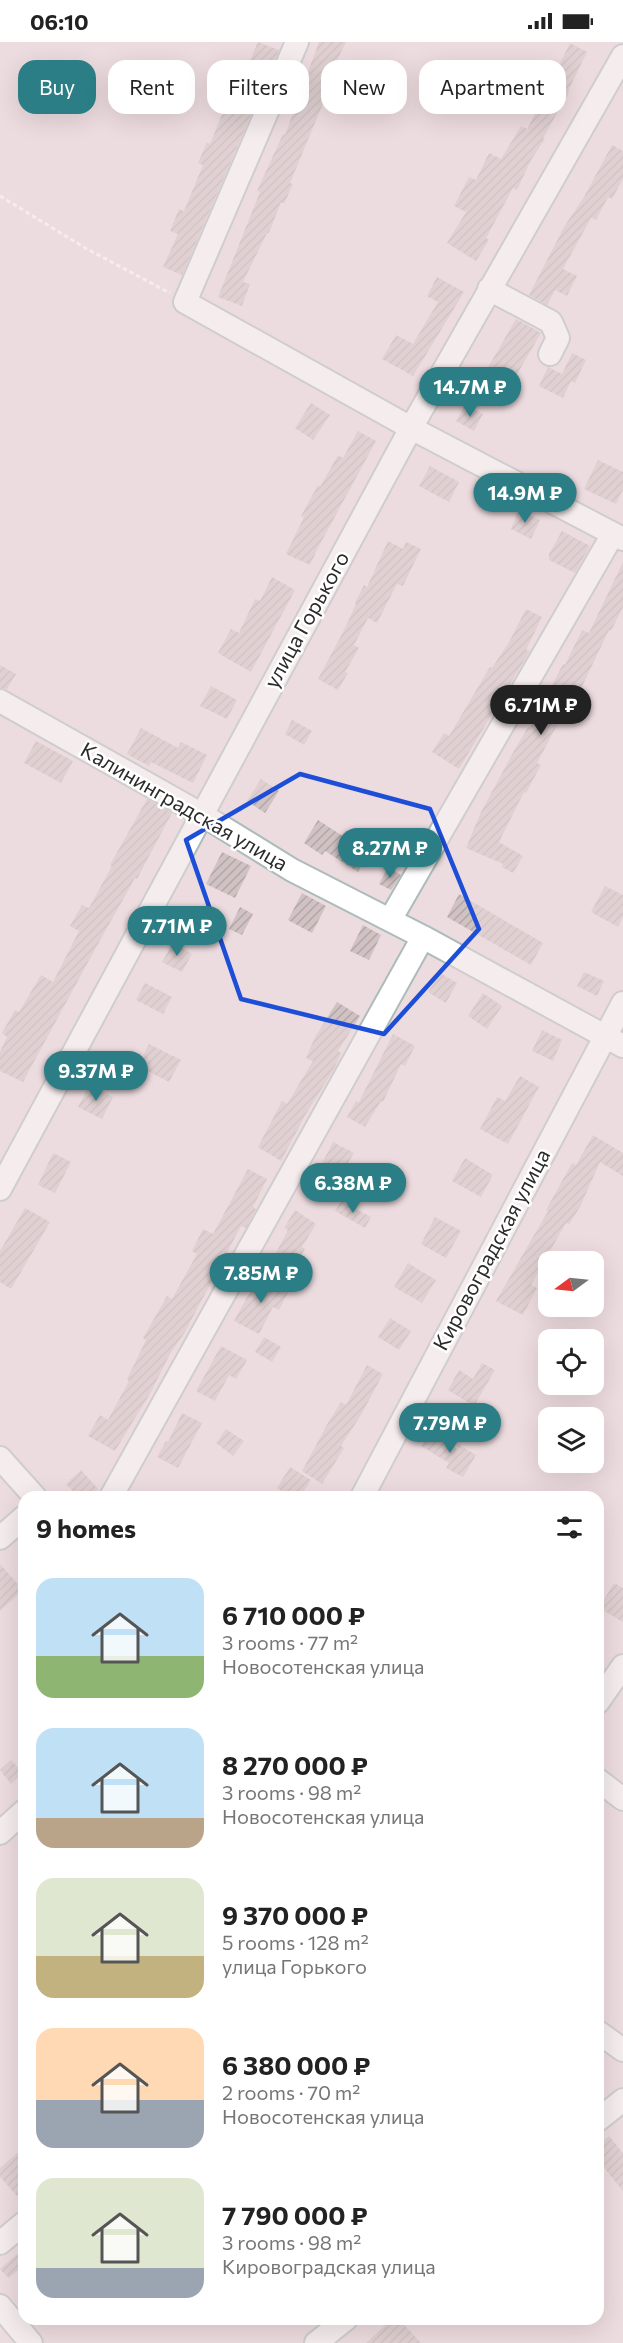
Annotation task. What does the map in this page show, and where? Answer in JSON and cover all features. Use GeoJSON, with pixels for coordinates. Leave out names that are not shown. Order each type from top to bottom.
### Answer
{"type":"FeatureCollection","features":[{"type":"Feature","properties":{"kind":"street"},"geometry":{"type":"LineString","coordinates":[[297,42],[185,302],[411,428],[618,537],[390,920]]}},
{"type":"Feature","properties":{"kind":"street","name":"улица Горького"},"geometry":{"type":"LineString","coordinates":[[0,1189],[411,428],[623,56]]}},
{"type":"Feature","properties":{"kind":"street"},"geometry":{"type":"LineString","coordinates":[[489,289],[550,322],[558,338],[550,354]]}},
{"type":"Feature","properties":{"kind":"street","name":"Калининградская улица"},"geometry":{"type":"LineString","coordinates":[[0,700],[201,814],[292,870],[423,937],[614,1041]]}},
{"type":"Feature","properties":{"kind":"street"},"geometry":{"type":"LineString","coordinates":[[114,1491],[423,937]]}},
{"type":"Feature","properties":{"kind":"street","name":"Кировоградская улица"},"geometry":{"type":"LineString","coordinates":[[365,1491],[614,1041],[623,1003]]}},
{"type":"Feature","properties":{"kind":"street"},"geometry":{"type":"LineString","coordinates":[[0,1458],[30,1491]]}},
{"type":"Feature","properties":{"kind":"street"},"geometry":{"type":"LineString","coordinates":[[0,1538],[18,1522]]}},
{"type":"Feature","properties":{"kind":"street"},"geometry":{"type":"LineString","coordinates":[[604,1693],[623,1666]]}},
{"type":"Feature","properties":{"kind":"street"},"geometry":{"type":"LineString","coordinates":[[604,1785],[623,1799]]}},
{"type":"Feature","properties":{"kind":"street"},"geometry":{"type":"LineString","coordinates":[[0,1833],[18,1816]]}},
{"type":"Feature","properties":{"kind":"street"},"geometry":{"type":"LineString","coordinates":[[604,2036],[623,2050]]}},
{"type":"Feature","properties":{"kind":"street"},"geometry":{"type":"LineString","coordinates":[[604,2115],[623,2100]]}},
{"type":"Feature","properties":{"kind":"street"},"geometry":{"type":"LineString","coordinates":[[0,2243],[18,2228]]}},
{"type":"Feature","properties":{"kind":"street"},"geometry":{"type":"LineString","coordinates":[[0,2306],[31,2343]]}},
{"type":"Feature","properties":{"kind":"street"},"geometry":{"type":"LineString","coordinates":[[316,2343],[338,2325]]}},
{"type":"Feature","properties":{"kind":"path"},"geometry":{"type":"LineString","coordinates":[[0,196],[87,249],[185,302]]}},
{"type":"Feature","properties":{"kind":"highlighted area"},"geometry":{"type":"Polygon","coordinates":[[[300,774],[430,809],[479,929],[384,1034],[241,999],[186,840],[300,774]]]}},
{"type":"Feature","properties":{"kind":"building"},"geometry":{"type":"Polygon","coordinates":[[[258,42],[279,50],[275,60],[250,60],[258,42]]]}},
{"type":"Feature","properties":{"kind":"building"},"geometry":{"type":"Polygon","coordinates":[[[319,42],[346,42],[337,60],[321,60],[321,108],[290,183],[293,184],[284,204],[281,202],[269,233],[243,282],[250,284],[242,306],[218,297],[260,192],[257,191],[283,134],[285,135],[293,114],[309,114],[309,69],[319,42]]]}},
{"type":"Feature","properties":{"kind":"building"},"geometry":{"type":"Polygon","coordinates":[[[570,43],[587,52],[566,97],[566,60],[562,60],[570,43]]]}},
{"type":"Feature","properties":{"kind":"building"},"geometry":{"type":"Polygon","coordinates":[[[222,114],[251,114],[182,275],[163,267],[178,234],[170,231],[179,209],[184,211],[203,165],[198,163],[207,142],[210,144],[222,114]]]}},
{"type":"Feature","properties":{"kind":"building"},"geometry":{"type":"Polygon","coordinates":[[[535,114],[557,114],[517,190],[513,188],[486,238],[489,240],[476,261],[447,243],[466,212],[454,206],[469,177],[476,180],[489,153],[501,159],[521,126],[527,129],[535,114]]]}},
{"type":"Feature","properties":{"kind":"building"},"geometry":{"type":"Polygon","coordinates":[[[612,145],[623,151],[623,179],[612,199],[608,197],[596,220],[591,218],[563,269],[577,276],[567,296],[555,290],[547,305],[529,295],[564,227],[584,197],[612,145]]]}},
{"type":"Feature","properties":{"kind":"building"},"geometry":{"type":"Polygon","coordinates":[[[437,277],[464,292],[413,376],[382,359],[396,335],[413,344],[438,302],[427,296],[437,277]]]}},
{"type":"Feature","properties":{"kind":"building"},"geometry":{"type":"Polygon","coordinates":[[[516,319],[541,333],[512,383],[487,369],[516,319]]]}},
{"type":"Feature","properties":{"kind":"building"},"geometry":{"type":"Polygon","coordinates":[[[572,353],[586,360],[575,383],[571,381],[563,398],[539,386],[548,367],[562,374],[572,353]]]}},
{"type":"Feature","properties":{"kind":"building"},"geometry":{"type":"Polygon","coordinates":[[[311,403],[330,415],[313,440],[295,428],[311,403]]]}},
{"type":"Feature","properties":{"kind":"building"},"geometry":{"type":"Polygon","coordinates":[[[465,405],[483,414],[474,431],[456,421],[465,405]]]}},
{"type":"Feature","properties":{"kind":"building"},"geometry":{"type":"Polygon","coordinates":[[[358,431],[376,441],[310,565],[286,554],[304,517],[301,516],[318,485],[320,487],[338,455],[343,458],[358,431]]]}},
{"type":"Feature","properties":{"kind":"building"},"geometry":{"type":"Polygon","coordinates":[[[598,460],[623,472],[623,489],[616,504],[584,489],[598,460]]]}},
{"type":"Feature","properties":{"kind":"building"},"geometry":{"type":"Polygon","coordinates":[[[430,466],[459,482],[449,502],[419,486],[430,466]]]}},
{"type":"Feature","properties":{"kind":"building"},"geometry":{"type":"Polygon","coordinates":[[[519,510],[540,520],[531,539],[511,529],[519,510]]]}},
{"type":"Feature","properties":{"kind":"building"},"geometry":{"type":"Polygon","coordinates":[[[562,531],[590,546],[575,573],[549,560],[549,554],[562,531]]]}},
{"type":"Feature","properties":{"kind":"building"},"geometry":{"type":"Polygon","coordinates":[[[388,541],[403,549],[406,542],[421,549],[403,586],[397,584],[377,623],[368,618],[354,645],[359,648],[338,690],[318,679],[344,630],[364,585],[367,587],[388,541]]]}},
{"type":"Feature","properties":{"kind":"building"},"geometry":{"type":"Polygon","coordinates":[[[623,562],[623,607],[611,631],[609,630],[578,695],[574,693],[537,763],[541,765],[526,793],[524,792],[499,842],[523,856],[513,873],[502,867],[503,864],[466,848],[481,812],[514,751],[528,727],[530,728],[582,630],[589,633],[623,562]]]}},
{"type":"Feature","properties":{"kind":"building"},"geometry":{"type":"Polygon","coordinates":[[[272,577],[295,590],[251,672],[218,653],[231,629],[239,633],[255,599],[260,601],[272,577]]]}},
{"type":"Feature","properties":{"kind":"building"},"geometry":{"type":"Polygon","coordinates":[[[526,609],[542,617],[526,650],[530,651],[459,769],[432,752],[444,733],[449,736],[490,667],[492,668],[509,642],[526,609]]]}},
{"type":"Feature","properties":{"kind":"building"},"geometry":{"type":"Polygon","coordinates":[[[0,665],[16,674],[7,689],[0,688],[0,665]]]}},
{"type":"Feature","properties":{"kind":"building"},"geometry":{"type":"Polygon","coordinates":[[[211,686],[237,700],[227,719],[200,706],[211,686]]]}},
{"type":"Feature","properties":{"kind":"building"},"geometry":{"type":"Polygon","coordinates":[[[292,720],[312,731],[304,745],[285,734],[292,720]]]}},
{"type":"Feature","properties":{"kind":"building"},"geometry":{"type":"Polygon","coordinates":[[[141,728],[178,748],[181,742],[207,755],[193,783],[151,762],[149,766],[127,754],[141,728]]]}},
{"type":"Feature","properties":{"kind":"building"},"geometry":{"type":"Polygon","coordinates":[[[36,741],[73,761],[61,783],[24,763],[36,741]]]}},
{"type":"Feature","properties":{"kind":"building"},"geometry":{"type":"Polygon","coordinates":[[[261,779],[279,791],[265,813],[247,801],[261,779]]]}},
{"type":"Feature","properties":{"kind":"building"},"geometry":{"type":"Polygon","coordinates":[[[147,799],[172,813],[137,879],[135,878],[23,1082],[0,1071],[0,1052],[7,1037],[2,1033],[15,1010],[19,1012],[41,975],[53,982],[79,931],[70,926],[82,905],[89,908],[147,799]]]}},
{"type":"Feature","properties":{"kind":"building"},"geometry":{"type":"Polygon","coordinates":[[[318,820],[369,853],[358,872],[325,851],[322,855],[304,843],[318,820]]]}},
{"type":"Feature","properties":{"kind":"building"},"geometry":{"type":"Polygon","coordinates":[[[222,852],[251,866],[235,898],[206,884],[222,852]]]}},
{"type":"Feature","properties":{"kind":"building"},"geometry":{"type":"Polygon","coordinates":[[[388,867],[401,875],[391,890],[379,884],[388,867]]]}},
{"type":"Feature","properties":{"kind":"building"},"geometry":{"type":"Polygon","coordinates":[[[605,886],[623,895],[623,917],[618,927],[591,912],[605,886]]]}},
{"type":"Feature","properties":{"kind":"building"},"geometry":{"type":"Polygon","coordinates":[[[302,893],[326,906],[312,933],[288,920],[302,893]]]}},
{"type":"Feature","properties":{"kind":"building"},"geometry":{"type":"Polygon","coordinates":[[[459,894],[543,943],[531,965],[447,917],[459,894]]]}},
{"type":"Feature","properties":{"kind":"building"},"geometry":{"type":"Polygon","coordinates":[[[240,907],[253,914],[242,935],[229,929],[240,907]]]}},
{"type":"Feature","properties":{"kind":"building"},"geometry":{"type":"Polygon","coordinates":[[[363,925],[381,935],[369,960],[350,951],[363,925]]]}},
{"type":"Feature","properties":{"kind":"building"},"geometry":{"type":"Polygon","coordinates":[[[173,942],[192,954],[182,972],[162,962],[173,942]]]}},
{"type":"Feature","properties":{"kind":"building"},"geometry":{"type":"Polygon","coordinates":[[[584,972],[604,981],[597,996],[577,986],[584,972]]]}},
{"type":"Feature","properties":{"kind":"building"},"geometry":{"type":"Polygon","coordinates":[[[440,973],[457,983],[446,1003],[428,992],[440,973]]]}},
{"type":"Feature","properties":{"kind":"building"},"geometry":{"type":"Polygon","coordinates":[[[145,983],[172,997],[163,1014],[136,1000],[145,983]]]}},
{"type":"Feature","properties":{"kind":"building"},"geometry":{"type":"Polygon","coordinates":[[[483,993],[502,1006],[487,1029],[468,1016],[483,993]]]}},
{"type":"Feature","properties":{"kind":"building"},"geometry":{"type":"Polygon","coordinates":[[[337,1002],[360,1016],[338,1051],[341,1053],[334,1069],[281,1161],[258,1147],[282,1101],[287,1104],[313,1061],[306,1058],[315,1037],[337,1002]]]}},
{"type":"Feature","properties":{"kind":"building"},"geometry":{"type":"Polygon","coordinates":[[[542,1030],[562,1040],[553,1061],[532,1051],[542,1030]]]}},
{"type":"Feature","properties":{"kind":"building"},"geometry":{"type":"Polygon","coordinates":[[[393,1034],[415,1046],[405,1066],[401,1064],[383,1102],[381,1101],[365,1127],[347,1117],[356,1101],[359,1102],[393,1034]]]}},
{"type":"Feature","properties":{"kind":"building"},"geometry":{"type":"Polygon","coordinates":[[[149,1044],[181,1060],[169,1082],[138,1066],[149,1044]]]}},
{"type":"Feature","properties":{"kind":"building"},"geometry":{"type":"Polygon","coordinates":[[[520,1076],[539,1087],[508,1144],[480,1129],[497,1097],[505,1101],[520,1076]]]}},
{"type":"Feature","properties":{"kind":"building"},"geometry":{"type":"Polygon","coordinates":[[[89,1085],[113,1097],[102,1119],[78,1107],[89,1085]]]}},
{"type":"Feature","properties":{"kind":"building"},"geometry":{"type":"Polygon","coordinates":[[[593,1135],[623,1153],[623,1176],[600,1162],[580,1207],[569,1224],[566,1223],[550,1251],[538,1251],[538,1273],[531,1285],[537,1288],[523,1315],[496,1301],[548,1211],[546,1210],[572,1163],[576,1165],[593,1135]]]}},
{"type":"Feature","properties":{"kind":"building"},"geometry":{"type":"Polygon","coordinates":[[[333,1142],[354,1153],[331,1192],[313,1181],[333,1142]]]}},
{"type":"Feature","properties":{"kind":"building"},"geometry":{"type":"Polygon","coordinates":[[[53,1153],[71,1162],[55,1193],[38,1185],[53,1153]]]}},
{"type":"Feature","properties":{"kind":"building"},"geometry":{"type":"Polygon","coordinates":[[[465,1158],[493,1175],[481,1197],[452,1181],[465,1158]]]}},
{"type":"Feature","properties":{"kind":"building"},"geometry":{"type":"Polygon","coordinates":[[[248,1169],[267,1179],[253,1207],[256,1209],[246,1228],[241,1226],[185,1332],[115,1451],[88,1436],[100,1415],[108,1420],[129,1381],[127,1379],[146,1340],[143,1338],[167,1296],[172,1299],[197,1254],[192,1251],[203,1229],[213,1234],[248,1169]]]}},
{"type":"Feature","properties":{"kind":"building"},"geometry":{"type":"Polygon","coordinates":[[[341,1201],[371,1217],[365,1228],[335,1211],[341,1201]]]}},
{"type":"Feature","properties":{"kind":"building"},"geometry":{"type":"Polygon","coordinates":[[[25,1208],[50,1222],[11,1289],[0,1282],[0,1251],[25,1208]]]}},
{"type":"Feature","properties":{"kind":"building"},"geometry":{"type":"Polygon","coordinates":[[[295,1210],[316,1224],[302,1247],[305,1249],[297,1264],[276,1253],[288,1230],[284,1228],[295,1210]]]}},
{"type":"Feature","properties":{"kind":"building"},"geometry":{"type":"Polygon","coordinates":[[[435,1217],[461,1231],[446,1258],[421,1244],[435,1217]]]}},
{"type":"Feature","properties":{"kind":"building"},"geometry":{"type":"Polygon","coordinates":[[[408,1263],[436,1280],[422,1303],[394,1287],[408,1263]]]}},
{"type":"Feature","properties":{"kind":"building"},"geometry":{"type":"Polygon","coordinates":[[[259,1275],[289,1291],[279,1310],[273,1307],[259,1334],[234,1321],[259,1275]]]}},
{"type":"Feature","properties":{"kind":"building"},"geometry":{"type":"Polygon","coordinates":[[[390,1318],[411,1331],[399,1350],[378,1337],[390,1318]]]}},
{"type":"Feature","properties":{"kind":"building"},"geometry":{"type":"Polygon","coordinates":[[[264,1337],[281,1347],[272,1362],[255,1352],[264,1337]]]}},
{"type":"Feature","properties":{"kind":"building"},"geometry":{"type":"Polygon","coordinates":[[[221,1346],[247,1360],[236,1379],[229,1375],[215,1401],[196,1391],[221,1346]]]}},
{"type":"Feature","properties":{"kind":"building"},"geometry":{"type":"Polygon","coordinates":[[[482,1363],[495,1370],[474,1406],[448,1390],[459,1370],[473,1379],[482,1363]]]}},
{"type":"Feature","properties":{"kind":"building"},"geometry":{"type":"Polygon","coordinates":[[[367,1365],[383,1374],[341,1446],[344,1448],[322,1484],[302,1471],[341,1402],[346,1405],[367,1365]]]}},
{"type":"Feature","properties":{"kind":"building"},"geometry":{"type":"Polygon","coordinates":[[[182,1413],[202,1423],[178,1468],[157,1457],[166,1441],[168,1442],[182,1413]]]}},
{"type":"Feature","properties":{"kind":"building"},"geometry":{"type":"Polygon","coordinates":[[[226,1429],[244,1441],[233,1456],[216,1443],[226,1429]]]}},
{"type":"Feature","properties":{"kind":"building"},"geometry":{"type":"Polygon","coordinates":[[[429,1432],[457,1449],[459,1445],[476,1455],[463,1477],[446,1468],[449,1463],[421,1446],[429,1432]]]}},
{"type":"Feature","properties":{"kind":"building"},"geometry":{"type":"Polygon","coordinates":[[[290,1467],[311,1480],[304,1491],[282,1491],[277,1488],[290,1467]]]}},
{"type":"Feature","properties":{"kind":"building"},"geometry":{"type":"Polygon","coordinates":[[[81,1470],[98,1489],[96,1491],[72,1491],[66,1484],[81,1470]]]}},
{"type":"Feature","properties":{"kind":"building"},"geometry":{"type":"Polygon","coordinates":[[[0,1564],[18,1584],[18,1595],[0,1611],[0,1564]]]}},
{"type":"Feature","properties":{"kind":"building"},"geometry":{"type":"Polygon","coordinates":[[[614,1583],[623,1588],[623,1622],[604,1611],[604,1600],[614,1583]]]}},
{"type":"Feature","properties":{"kind":"building"},"geometry":{"type":"Polygon","coordinates":[[[11,1760],[18,1768],[18,1778],[11,1784],[0,1770],[11,1760]]]}},
{"type":"Feature","properties":{"kind":"building"},"geometry":{"type":"Polygon","coordinates":[[[609,2136],[623,2153],[623,2191],[604,2167],[604,2140],[609,2136]]]}},
{"type":"Feature","properties":{"kind":"building"},"geometry":{"type":"Polygon","coordinates":[[[18,2152],[17,2196],[0,2177],[0,2168],[18,2152]]]}},
{"type":"Feature","properties":{"kind":"building"},"geometry":{"type":"Polygon","coordinates":[[[18,2253],[18,2270],[9,2278],[0,2269],[18,2253]]]}},
{"type":"Feature","properties":{"kind":"building"},"geometry":{"type":"Polygon","coordinates":[[[386,2325],[404,2325],[421,2343],[366,2343],[386,2325]]]}}]}
